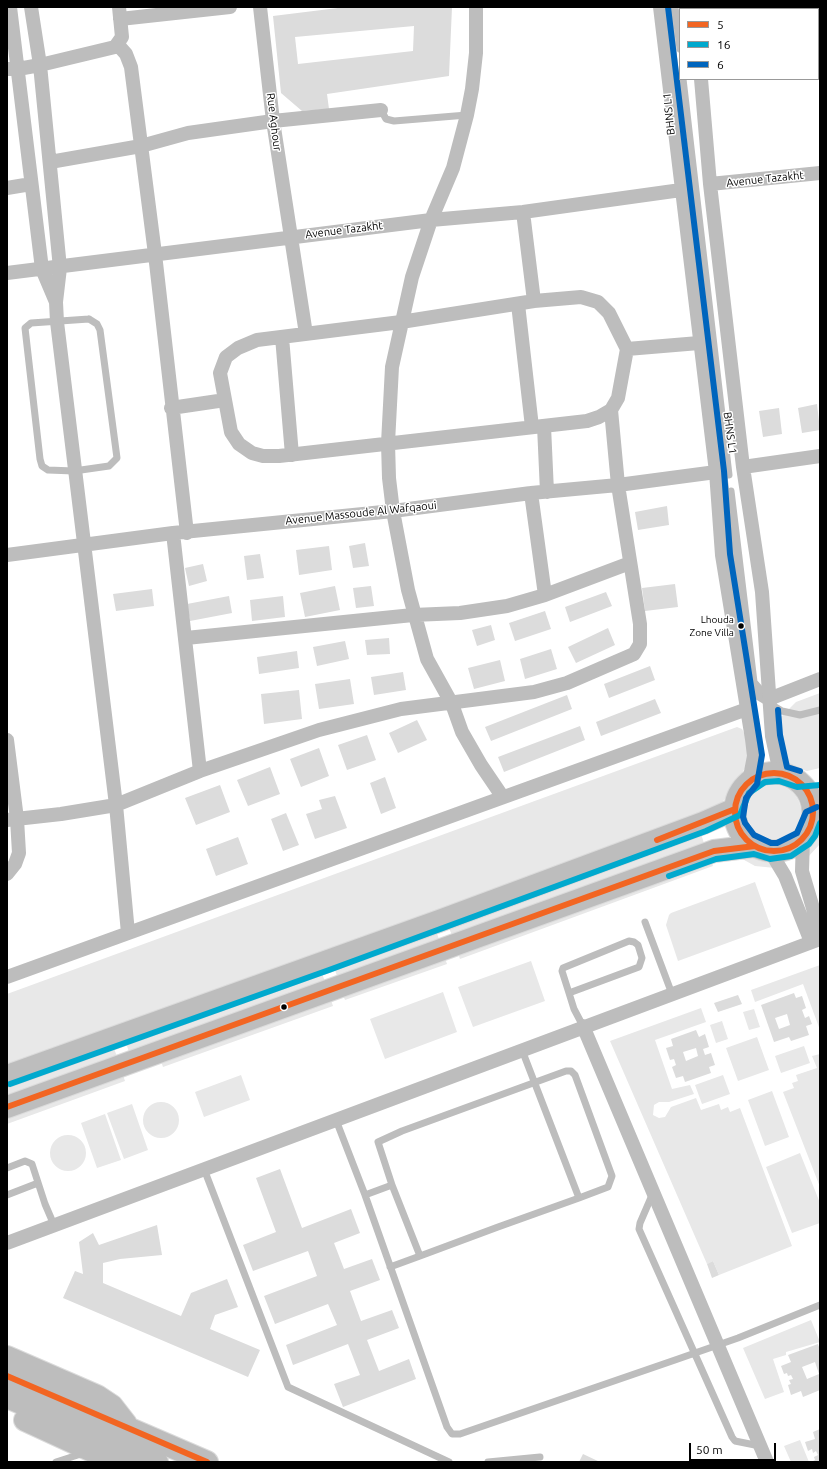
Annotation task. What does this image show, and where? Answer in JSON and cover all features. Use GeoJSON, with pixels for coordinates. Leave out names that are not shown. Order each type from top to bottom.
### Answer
{"type":"FeatureCollection","features":[{"type":"Feature","properties":{"kind":"main road"},"geometry":{"type":"LineString","coordinates":[[762,848],[742,834],[735,818],[735,809],[739,794],[748,782],[763,774],[820,777]]}},
{"type":"Feature","properties":{"kind":"main road"},"geometry":{"type":"LineString","coordinates":[[7,1107],[714,852],[762,848],[788,848],[803,838],[817,815],[805,787],[789,776]]}},
{"type":"Feature","properties":{"kind":"main road"},"geometry":{"type":"LineString","coordinates":[[7,1076],[411,931],[703,823],[735,809]]}},
{"type":"Feature","properties":{"kind":"main road"},"geometry":{"type":"LineString","coordinates":[[7,1357],[104,1400],[118,1413],[129,1428]]}},
{"type":"Feature","properties":{"kind":"main road"},"geometry":{"type":"LineString","coordinates":[[7,1376],[207,1462]]}},
{"type":"Feature","properties":{"kind":"main road"},"geometry":{"type":"LineString","coordinates":[[7,1397],[157,1462]]}},
{"type":"Feature","properties":{"kind":"main road"},"geometry":{"type":"LineString","coordinates":[[7,1412],[116,1462]]}},
{"type":"Feature","properties":{"kind":"street"},"geometry":{"type":"LineString","coordinates":[[10,7],[12,69],[31,184],[42,269],[56,302]]}},
{"type":"Feature","properties":{"kind":"street"},"geometry":{"type":"LineString","coordinates":[[31,7],[40,65],[60,268],[56,302],[57,322],[116,805],[128,933]]}},
{"type":"Feature","properties":{"kind":"street"},"geometry":{"type":"LineString","coordinates":[[12,69],[40,65],[111,49],[118,45],[122,37],[119,13],[230,7]]}},
{"type":"Feature","properties":{"kind":"street","name":"Rue Aghour"},"geometry":{"type":"LineString","coordinates":[[260,7],[290,237],[306,334]]}},
{"type":"Feature","properties":{"kind":"street"},"geometry":{"type":"LineString","coordinates":[[476,7],[476,53],[472,89],[467,115],[453,168],[431,220],[412,277],[401,322],[392,367],[388,443],[393,511],[413,615],[428,659],[452,704],[462,732],[481,765],[502,796]]}},
{"type":"Feature","properties":{"kind":"street"},"geometry":{"type":"LineString","coordinates":[[660,7],[680,190],[716,472],[722,555],[754,756],[748,782]]}},
{"type":"Feature","properties":{"kind":"street"},"geometry":{"type":"LineString","coordinates":[[118,45],[126,54],[131,67],[155,254],[171,408],[186,638],[200,771]]}},
{"type":"Feature","properties":{"kind":"street"},"geometry":{"type":"LineString","coordinates":[[701,80],[710,184],[743,467],[762,592],[772,736],[789,776]]}},
{"type":"Feature","properties":{"kind":"street"},"geometry":{"type":"LineString","coordinates":[[50,162],[141,146],[188,133],[274,121],[381,110]]}},
{"type":"Feature","properties":{"kind":"street","name":"Avenue Tazakht"},"geometry":{"type":"LineString","coordinates":[[710,184],[820,173]]}},
{"type":"Feature","properties":{"kind":"street"},"geometry":{"type":"LineString","coordinates":[[7,188],[31,184]]}},
{"type":"Feature","properties":{"kind":"street","name":"Avenue Tazakht"},"geometry":{"type":"LineString","coordinates":[[7,273],[60,268],[155,254],[431,220],[523,212],[680,190]]}},
{"type":"Feature","properties":{"kind":"street"},"geometry":{"type":"LineString","coordinates":[[523,212],[534,301]]}},
{"type":"Feature","properties":{"kind":"street"},"geometry":{"type":"LineString","coordinates":[[581,297],[598,302],[609,313],[627,349],[621,389],[611,410],[599,417],[587,421],[263,456],[252,454],[239,444],[231,432],[220,373],[226,357],[238,348],[257,340],[401,322],[518,304],[534,301],[581,297]]}},
{"type":"Feature","properties":{"kind":"street"},"geometry":{"type":"LineString","coordinates":[[518,304],[548,492]]}},
{"type":"Feature","properties":{"kind":"street"},"geometry":{"type":"LineString","coordinates":[[282,337],[292,454]]}},
{"type":"Feature","properties":{"kind":"street"},"geometry":{"type":"LineString","coordinates":[[627,349],[699,343]]}},
{"type":"Feature","properties":{"kind":"street"},"geometry":{"type":"LineString","coordinates":[[171,408],[225,400]]}},
{"type":"Feature","properties":{"kind":"street"},"geometry":{"type":"LineString","coordinates":[[12,819],[61,814],[116,805],[200,771],[344,723],[401,710],[534,692],[567,684],[634,654],[638,649],[641,637],[618,485],[611,410]]}},
{"type":"Feature","properties":{"kind":"street"},"geometry":{"type":"LineString","coordinates":[[743,467],[820,456]]}},
{"type":"Feature","properties":{"kind":"street","name":"Avenue Massoude Al Wafqaoui"},"geometry":{"type":"LineString","coordinates":[[7,555],[180,533],[393,511],[531,493],[618,485],[716,472]]}},
{"type":"Feature","properties":{"kind":"street"},"geometry":{"type":"LineString","coordinates":[[531,493],[545,595]]}},
{"type":"Feature","properties":{"kind":"street"},"geometry":{"type":"LineString","coordinates":[[186,638],[413,615],[460,612],[507,606],[545,595],[630,563]]}},
{"type":"Feature","properties":{"kind":"street"},"geometry":{"type":"LineString","coordinates":[[770,702],[820,679]]}},
{"type":"Feature","properties":{"kind":"street"},"geometry":{"type":"LineString","coordinates":[[7,976],[502,796],[747,709]]}},
{"type":"Feature","properties":{"kind":"street"},"geometry":{"type":"LineString","coordinates":[[7,740],[12,819],[19,853],[15,864],[7,874]]}},
{"type":"Feature","properties":{"kind":"street"},"geometry":{"type":"LineString","coordinates":[[803,838],[802,871],[817,937]]}},
{"type":"Feature","properties":{"kind":"street"},"geometry":{"type":"LineString","coordinates":[[762,848],[785,876],[817,937]]}},
{"type":"Feature","properties":{"kind":"street"},"geometry":{"type":"LineString","coordinates":[[7,1243],[583,1026],[672,994],[817,937]]}},
{"type":"Feature","properties":{"kind":"street"},"geometry":{"type":"LineString","coordinates":[[583,1026],[767,1462]]}},
{"type":"Feature","properties":{"kind":"lane","name":"BHNS L1"},"geometry":{"type":"LineString","coordinates":[[668,7],[695,250],[726,484],[748,675],[757,696],[784,708],[798,712],[820,709]]}},
{"type":"Feature","properties":{"kind":"lane"},"geometry":{"type":"LineString","coordinates":[[675,7],[679,41]]}},
{"type":"Feature","properties":{"kind":"lane","name":"BHNS L1"},"geometry":{"type":"LineString","coordinates":[[683,80],[754,682],[770,702]]}},
{"type":"Feature","properties":{"kind":"lane"},"geometry":{"type":"LineString","coordinates":[[381,110],[386,119],[394,121],[467,115]]}},
{"type":"Feature","properties":{"kind":"lane"},"geometry":{"type":"LineString","coordinates":[[89,319],[95,321],[99,326],[117,458],[109,466],[74,471],[48,470],[41,463],[24,334],[25,328],[31,323],[89,319]]}},
{"type":"Feature","properties":{"kind":"lane"},"geometry":{"type":"LineString","coordinates":[[644,922],[672,994]]}},
{"type":"Feature","properties":{"kind":"lane"},"geometry":{"type":"LineString","coordinates":[[569,993],[639,967],[642,963],[642,958],[638,945],[630,941],[566,965],[563,968],[562,971],[569,993],[583,1026]]}},
{"type":"Feature","properties":{"kind":"lane"},"geometry":{"type":"LineString","coordinates":[[522,1050],[579,1198]]}},
{"type":"Feature","properties":{"kind":"lane"},"geometry":{"type":"LineString","coordinates":[[390,1267],[579,1198],[608,1187],[612,1176],[575,1075],[571,1071],[566,1071],[378,1142],[377,1146],[420,1256]]}},
{"type":"Feature","properties":{"kind":"lane"},"geometry":{"type":"LineString","coordinates":[[336,1120],[365,1195],[447,1427],[452,1434],[460,1434],[718,1345],[820,1306]]}},
{"type":"Feature","properties":{"kind":"lane"},"geometry":{"type":"LineString","coordinates":[[7,1168],[25,1161],[29,1162],[54,1225]]}},
{"type":"Feature","properties":{"kind":"lane"},"geometry":{"type":"LineString","coordinates":[[204,1169],[288,1387],[449,1462]]}},
{"type":"Feature","properties":{"kind":"lane"},"geometry":{"type":"LineString","coordinates":[[7,1194],[38,1183]]}},
{"type":"Feature","properties":{"kind":"lane"},"geometry":{"type":"LineString","coordinates":[[365,1195],[392,1185]]}},
{"type":"Feature","properties":{"kind":"lane"},"geometry":{"type":"LineString","coordinates":[[653,1193],[640,1223],[639,1229],[732,1437],[735,1441],[760,1446]]}},
{"type":"Feature","properties":{"kind":"lane"},"geometry":{"type":"LineString","coordinates":[[56,1462],[81,1454],[95,1452]]}},
{"type":"Feature","properties":{"kind":"lane"},"geometry":{"type":"LineString","coordinates":[[488,1462],[540,1458]]}},
{"type":"Feature","properties":{"kind":"shaded area"},"geometry":{"type":"Polygon","coordinates":[[[820,693],[820,768],[807,771],[790,766],[786,760],[780,744],[777,721],[796,702],[820,693]]]}},
{"type":"Feature","properties":{"kind":"shaded area"},"geometry":{"type":"Polygon","coordinates":[[[737,727],[742,729],[746,737],[748,758],[746,767],[722,803],[698,817],[7,1067],[7,994],[737,727]]]}},
{"type":"Feature","properties":{"kind":"shaded area"},"geometry":{"type":"Polygon","coordinates":[[[769,785],[779,785],[789,789],[797,797],[801,807],[801,817],[797,827],[789,835],[779,839],[769,839],[759,835],[751,827],[747,817],[747,807],[751,797],[759,789],[769,785]]]}},
{"type":"Feature","properties":{"kind":"shaded area"},"geometry":{"type":"Polygon","coordinates":[[[820,829],[820,844],[808,857],[810,846],[820,829]]]}},
{"type":"Feature","properties":{"kind":"shaded area"},"geometry":{"type":"Polygon","coordinates":[[[701,834],[704,843],[452,935],[448,926],[701,834]]]}},
{"type":"Feature","properties":{"kind":"shaded area"},"geometry":{"type":"Polygon","coordinates":[[[737,856],[754,858],[769,863],[775,868],[755,866],[737,856]]]}},
{"type":"Feature","properties":{"kind":"shaded area"},"geometry":{"type":"Polygon","coordinates":[[[711,861],[713,866],[460,959],[458,953],[711,861]]]}},
{"type":"Feature","properties":{"kind":"shaded area"},"geometry":{"type":"Polygon","coordinates":[[[755,882],[771,927],[678,961],[666,925],[669,915],[755,882]]]}},
{"type":"Feature","properties":{"kind":"shaded area"},"geometry":{"type":"Polygon","coordinates":[[[436,931],[439,939],[337,976],[334,967],[436,931]]]}},
{"type":"Feature","properties":{"kind":"shaded area"},"geometry":{"type":"Polygon","coordinates":[[[445,958],[447,964],[345,1000],[343,995],[445,958]]]}},
{"type":"Feature","properties":{"kind":"shaded area"},"geometry":{"type":"Polygon","coordinates":[[[531,961],[545,1001],[473,1027],[458,987],[531,961]]]}},
{"type":"Feature","properties":{"kind":"shaded area"},"geometry":{"type":"Polygon","coordinates":[[[820,965],[820,1030],[803,984],[755,1002],[751,990],[820,965]]]}},
{"type":"Feature","properties":{"kind":"shaded area"},"geometry":{"type":"Polygon","coordinates":[[[322,973],[325,982],[129,1052],[126,1043],[322,973]]]}},
{"type":"Feature","properties":{"kind":"shaded area"},"geometry":{"type":"Polygon","coordinates":[[[443,992],[457,1032],[385,1059],[370,1019],[443,992]]]}},
{"type":"Feature","properties":{"kind":"shaded area"},"geometry":{"type":"Polygon","coordinates":[[[331,1000],[333,1006],[163,1067],[161,1061],[331,1000]]]}},
{"type":"Feature","properties":{"kind":"shaded area"},"geometry":{"type":"Polygon","coordinates":[[[701,1008],[706,1022],[655,1040],[672,1089],[690,1085],[694,1094],[669,1102],[659,1102],[654,1105],[653,1115],[659,1118],[665,1117],[671,1107],[696,1098],[701,1110],[719,1104],[721,1110],[728,1107],[730,1112],[740,1108],[792,1246],[719,1275],[713,1261],[707,1264],[610,1041],[701,1008]]]}},
{"type":"Feature","properties":{"kind":"shaded area"},"geometry":{"type":"Polygon","coordinates":[[[754,1009],[760,1027],[749,1030],[743,1012],[754,1009]]]}},
{"type":"Feature","properties":{"kind":"shaded area"},"geometry":{"type":"Polygon","coordinates":[[[722,1021],[728,1039],[716,1043],[710,1025],[722,1021]]]}},
{"type":"Feature","properties":{"kind":"shaded area"},"geometry":{"type":"Polygon","coordinates":[[[757,1037],[769,1070],[738,1081],[726,1048],[757,1037]]]}},
{"type":"Feature","properties":{"kind":"shaded area"},"geometry":{"type":"Polygon","coordinates":[[[804,1046],[810,1063],[781,1073],[775,1056],[804,1046]]]}},
{"type":"Feature","properties":{"kind":"shaded area"},"geometry":{"type":"Polygon","coordinates":[[[114,1048],[117,1057],[7,1097],[7,1087],[114,1048]]]}},
{"type":"Feature","properties":{"kind":"shaded area"},"geometry":{"type":"Polygon","coordinates":[[[820,1054],[820,1187],[783,1092],[794,1088],[792,1083],[798,1081],[796,1075],[817,1068],[812,1056],[820,1054]]]}},
{"type":"Feature","properties":{"kind":"shaded area"},"geometry":{"type":"Polygon","coordinates":[[[123,1075],[125,1081],[7,1124],[7,1117],[123,1075]]]}},
{"type":"Feature","properties":{"kind":"shaded area"},"geometry":{"type":"Polygon","coordinates":[[[241,1075],[250,1100],[204,1117],[195,1092],[241,1075]]]}},
{"type":"Feature","properties":{"kind":"shaded area"},"geometry":{"type":"Polygon","coordinates":[[[723,1075],[730,1094],[702,1104],[695,1085],[723,1075]]]}},
{"type":"Feature","properties":{"kind":"shaded area"},"geometry":{"type":"Polygon","coordinates":[[[772,1091],[789,1137],[765,1146],[748,1100],[772,1091]]]}},
{"type":"Feature","properties":{"kind":"shaded area"},"geometry":{"type":"Polygon","coordinates":[[[165,1102],[174,1107],[178,1113],[178,1127],[174,1133],[165,1138],[157,1138],[148,1133],[144,1127],[143,1116],[148,1107],[154,1103],[165,1102]]]}},
{"type":"Feature","properties":{"kind":"shaded area"},"geometry":{"type":"Polygon","coordinates":[[[132,1104],[148,1150],[124,1159],[107,1113],[132,1104]]]}},
{"type":"Feature","properties":{"kind":"shaded area"},"geometry":{"type":"Polygon","coordinates":[[[105,1114],[121,1160],[97,1168],[81,1123],[105,1114]]]}},
{"type":"Feature","properties":{"kind":"shaded area"},"geometry":{"type":"Polygon","coordinates":[[[72,1135],[81,1140],[85,1146],[85,1160],[81,1166],[72,1171],[64,1171],[55,1166],[51,1160],[50,1149],[55,1140],[61,1136],[72,1135]]]}},
{"type":"Feature","properties":{"kind":"shaded area"},"geometry":{"type":"Polygon","coordinates":[[[800,1153],[820,1203],[820,1223],[792,1233],[766,1167],[800,1153]]]}},
{"type":"Feature","properties":{"kind":"shaded area"},"geometry":{"type":"Polygon","coordinates":[[[811,1320],[820,1342],[786,1352],[786,1355],[773,1359],[784,1392],[765,1399],[743,1348],[811,1320]]]}},
{"type":"Feature","properties":{"kind":"shaded area"},"geometry":{"type":"Polygon","coordinates":[[[800,1440],[809,1462],[791,1462],[784,1446],[800,1440]]]}},
{"type":"Feature","properties":{"kind":"building"},"geometry":{"type":"Polygon","coordinates":[[[346,7],[452,7],[449,76],[327,94],[329,109],[302,111],[281,93],[273,16],[346,7]],[[414,26],[295,37],[298,64],[413,51],[414,26]]]}},
{"type":"Feature","properties":{"kind":"building"},"geometry":{"type":"Polygon","coordinates":[[[817,404],[820,430],[802,433],[798,408],[817,404]]]}},
{"type":"Feature","properties":{"kind":"building"},"geometry":{"type":"Polygon","coordinates":[[[779,408],[782,434],[763,437],[759,411],[779,408]]]}},
{"type":"Feature","properties":{"kind":"building"},"geometry":{"type":"Polygon","coordinates":[[[667,506],[669,525],[638,530],[635,512],[667,506]]]}},
{"type":"Feature","properties":{"kind":"building"},"geometry":{"type":"Polygon","coordinates":[[[365,543],[369,566],[353,568],[349,546],[365,543]]]}},
{"type":"Feature","properties":{"kind":"building"},"geometry":{"type":"Polygon","coordinates":[[[329,546],[332,570],[299,575],[296,550],[329,546]]]}},
{"type":"Feature","properties":{"kind":"building"},"geometry":{"type":"Polygon","coordinates":[[[260,554],[264,578],[247,580],[244,556],[260,554]]]}},
{"type":"Feature","properties":{"kind":"building"},"geometry":{"type":"Polygon","coordinates":[[[203,564],[207,581],[189,586],[185,568],[203,564]]]}},
{"type":"Feature","properties":{"kind":"building"},"geometry":{"type":"Polygon","coordinates":[[[675,584],[678,607],[645,611],[642,588],[675,584]]]}},
{"type":"Feature","properties":{"kind":"building"},"geometry":{"type":"Polygon","coordinates":[[[335,586],[340,610],[305,617],[300,593],[335,586]]]}},
{"type":"Feature","properties":{"kind":"building"},"geometry":{"type":"Polygon","coordinates":[[[371,586],[374,606],[356,608],[353,588],[371,586]]]}},
{"type":"Feature","properties":{"kind":"building"},"geometry":{"type":"Polygon","coordinates":[[[152,589],[154,606],[116,611],[113,594],[152,589]]]}},
{"type":"Feature","properties":{"kind":"building"},"geometry":{"type":"Polygon","coordinates":[[[606,592],[612,606],[570,622],[565,607],[606,592]]]}},
{"type":"Feature","properties":{"kind":"building"},"geometry":{"type":"Polygon","coordinates":[[[229,596],[232,613],[190,621],[187,604],[229,596]]]}},
{"type":"Feature","properties":{"kind":"building"},"geometry":{"type":"Polygon","coordinates":[[[283,596],[285,617],[252,621],[250,600],[283,596]]]}},
{"type":"Feature","properties":{"kind":"building"},"geometry":{"type":"Polygon","coordinates":[[[545,611],[551,629],[515,641],[509,623],[545,611]]]}},
{"type":"Feature","properties":{"kind":"building"},"geometry":{"type":"Polygon","coordinates":[[[491,625],[495,640],[477,646],[472,630],[491,625]]]}},
{"type":"Feature","properties":{"kind":"building"},"geometry":{"type":"Polygon","coordinates":[[[608,628],[615,645],[576,663],[568,647],[608,628]]]}},
{"type":"Feature","properties":{"kind":"building"},"geometry":{"type":"Polygon","coordinates":[[[389,638],[390,654],[367,655],[365,640],[389,638]]]}},
{"type":"Feature","properties":{"kind":"building"},"geometry":{"type":"Polygon","coordinates":[[[345,641],[349,659],[317,666],[313,647],[345,641]]]}},
{"type":"Feature","properties":{"kind":"building"},"geometry":{"type":"Polygon","coordinates":[[[551,649],[557,669],[525,679],[520,659],[551,649]]]}},
{"type":"Feature","properties":{"kind":"building"},"geometry":{"type":"Polygon","coordinates":[[[297,651],[299,668],[259,674],[257,657],[297,651]]]}},
{"type":"Feature","properties":{"kind":"building"},"geometry":{"type":"Polygon","coordinates":[[[500,660],[505,681],[474,689],[468,668],[500,660]]]}},
{"type":"Feature","properties":{"kind":"building"},"geometry":{"type":"Polygon","coordinates":[[[650,666],[655,680],[609,698],[604,684],[650,666]]]}},
{"type":"Feature","properties":{"kind":"building"},"geometry":{"type":"Polygon","coordinates":[[[403,672],[406,690],[374,695],[371,677],[403,672]]]}},
{"type":"Feature","properties":{"kind":"building"},"geometry":{"type":"Polygon","coordinates":[[[350,679],[354,704],[319,709],[315,684],[350,679]]]}},
{"type":"Feature","properties":{"kind":"building"},"geometry":{"type":"Polygon","coordinates":[[[299,690],[302,719],[264,724],[261,694],[299,690]]]}},
{"type":"Feature","properties":{"kind":"building"},"geometry":{"type":"Polygon","coordinates":[[[567,695],[572,709],[491,741],[485,727],[567,695]]]}},
{"type":"Feature","properties":{"kind":"building"},"geometry":{"type":"Polygon","coordinates":[[[655,699],[661,713],[601,736],[596,722],[655,699]]]}},
{"type":"Feature","properties":{"kind":"building"},"geometry":{"type":"Polygon","coordinates":[[[417,720],[427,740],[398,753],[389,733],[417,720]]]}},
{"type":"Feature","properties":{"kind":"building"},"geometry":{"type":"Polygon","coordinates":[[[580,726],[585,740],[504,772],[498,757],[580,726]]]}},
{"type":"Feature","properties":{"kind":"building"},"geometry":{"type":"Polygon","coordinates":[[[367,735],[376,760],[347,770],[338,745],[367,735]]]}},
{"type":"Feature","properties":{"kind":"building"},"geometry":{"type":"Polygon","coordinates":[[[319,748],[329,776],[301,787],[290,759],[319,748]]]}},
{"type":"Feature","properties":{"kind":"building"},"geometry":{"type":"Polygon","coordinates":[[[270,767],[280,794],[248,806],[237,780],[270,767]]]}},
{"type":"Feature","properties":{"kind":"building"},"geometry":{"type":"Polygon","coordinates":[[[385,777],[396,808],[381,814],[370,783],[385,777]]]}},
{"type":"Feature","properties":{"kind":"building"},"geometry":{"type":"Polygon","coordinates":[[[220,785],[230,812],[196,825],[185,798],[220,785]]]}},
{"type":"Feature","properties":{"kind":"building"},"geometry":{"type":"Polygon","coordinates":[[[335,796],[347,828],[315,839],[306,814],[322,809],[319,800],[335,796]]]}},
{"type":"Feature","properties":{"kind":"building"},"geometry":{"type":"Polygon","coordinates":[[[286,813],[299,845],[283,851],[271,819],[286,813]]]}},
{"type":"Feature","properties":{"kind":"building"},"geometry":{"type":"Polygon","coordinates":[[[238,837],[248,864],[216,876],[206,849],[238,837]]]}},
{"type":"Feature","properties":{"kind":"building"},"geometry":{"type":"Polygon","coordinates":[[[794,993],[796,998],[802,996],[806,1008],[802,1010],[805,1018],[809,1016],[812,1024],[806,1026],[809,1035],[791,1041],[789,1037],[774,1042],[761,1005],[794,993]],[[787,1014],[775,1018],[779,1029],[790,1025],[787,1014]]]}},
{"type":"Feature","properties":{"kind":"building"},"geometry":{"type":"Polygon","coordinates":[[[738,995],[742,1004],[718,1012],[714,1003],[738,995]]]}},
{"type":"Feature","properties":{"kind":"building"},"geometry":{"type":"Polygon","coordinates":[[[696,1030],[699,1037],[705,1034],[709,1047],[703,1049],[705,1055],[711,1053],[715,1065],[709,1067],[711,1073],[685,1082],[683,1076],[676,1078],[672,1067],[676,1065],[674,1059],[670,1060],[666,1048],[673,1046],[671,1039],[696,1030]],[[696,1048],[683,1052],[686,1061],[698,1056],[696,1048]]]}},
{"type":"Feature","properties":{"kind":"building"},"geometry":{"type":"Polygon","coordinates":[[[280,1169],[302,1228],[351,1209],[360,1233],[334,1243],[344,1269],[372,1259],[380,1280],[350,1291],[361,1321],[392,1310],[399,1328],[367,1340],[379,1371],[409,1359],[416,1379],[343,1407],[334,1384],[360,1375],[348,1344],[293,1365],[286,1345],[337,1325],[328,1304],[275,1324],[264,1296],[317,1276],[308,1251],[253,1271],[243,1245],[276,1232],[256,1178],[280,1169]]]}},
{"type":"Feature","properties":{"kind":"building"},"geometry":{"type":"Polygon","coordinates":[[[157,1225],[162,1255],[120,1259],[103,1263],[103,1283],[181,1316],[191,1293],[227,1279],[238,1307],[215,1315],[210,1329],[260,1350],[248,1377],[63,1298],[75,1271],[83,1274],[79,1242],[93,1233],[99,1245],[157,1225]]]}},
{"type":"Feature","properties":{"kind":"building"},"geometry":{"type":"Polygon","coordinates":[[[713,1261],[719,1275],[712,1278],[707,1264],[713,1261]]]}},
{"type":"Feature","properties":{"kind":"building"},"geometry":{"type":"Polygon","coordinates":[[[818,1344],[820,1350],[820,1390],[803,1397],[801,1391],[791,1395],[788,1385],[791,1384],[789,1380],[793,1379],[791,1375],[788,1376],[787,1373],[784,1374],[781,1366],[791,1362],[788,1355],[818,1344]],[[815,1362],[802,1367],[807,1379],[819,1374],[815,1362]]]}},
{"type":"Feature","properties":{"kind":"building"},"geometry":{"type":"Polygon","coordinates":[[[820,1429],[820,1462],[811,1462],[815,1460],[814,1457],[818,1455],[816,1451],[813,1453],[812,1449],[808,1451],[805,1442],[815,1439],[813,1432],[820,1429]]]}},
{"type":"Feature","properties":{"kind":"building"},"geometry":{"type":"Polygon","coordinates":[[[583,1454],[600,1462],[579,1462],[583,1454]]]}},
{"type":"Feature","properties":{"kind":"transit line","name":"6"},"geometry":{"type":"LineString","coordinates":[[668,7],[724,471],[730,554],[762,755],[757,784],[746,798],[743,817],[745,823],[754,835],[771,843],[777,843],[797,833],[806,812],[817,807]]}},
{"type":"Feature","properties":{"kind":"transit line","name":"6"},"geometry":{"type":"LineString","coordinates":[[778,710],[780,735],[787,767],[800,771]]}},
{"type":"Feature","properties":{"kind":"transit line","name":"5"},"geometry":{"type":"LineString","coordinates":[[774,773],[789,776],[802,784],[810,797],[813,812],[810,827],[802,840],[789,848],[774,851],[759,848],[746,840],[738,827],[735,812],[738,797],[746,784],[759,776],[774,773]]}},
{"type":"Feature","properties":{"kind":"transit line","name":"16"},"geometry":{"type":"LineString","coordinates":[[10,1084],[329,970],[706,831],[740,815],[749,793],[765,782],[779,781],[797,787],[820,785]]}},
{"type":"Feature","properties":{"kind":"transit line","name":"5"},"geometry":{"type":"LineString","coordinates":[[657,840],[735,809]]}},
{"type":"Feature","properties":{"kind":"transit line","name":"16"},"geometry":{"type":"LineString","coordinates":[[669,876],[716,859],[754,854],[770,859],[791,856],[809,844],[815,836],[820,823]]}},
{"type":"Feature","properties":{"kind":"transit line","name":"5"},"geometry":{"type":"LineString","coordinates":[[7,1107],[714,851],[755,846]]}},
{"type":"Feature","properties":{"kind":"transit line","name":"5"},"geometry":{"type":"LineString","coordinates":[[7,1376],[207,1462]]}},
{"type":"Feature","properties":{"kind":"place","name":"Lhouda Zone Villa"},"geometry":{"type":"Point","coordinates":[741,626]}}]}
